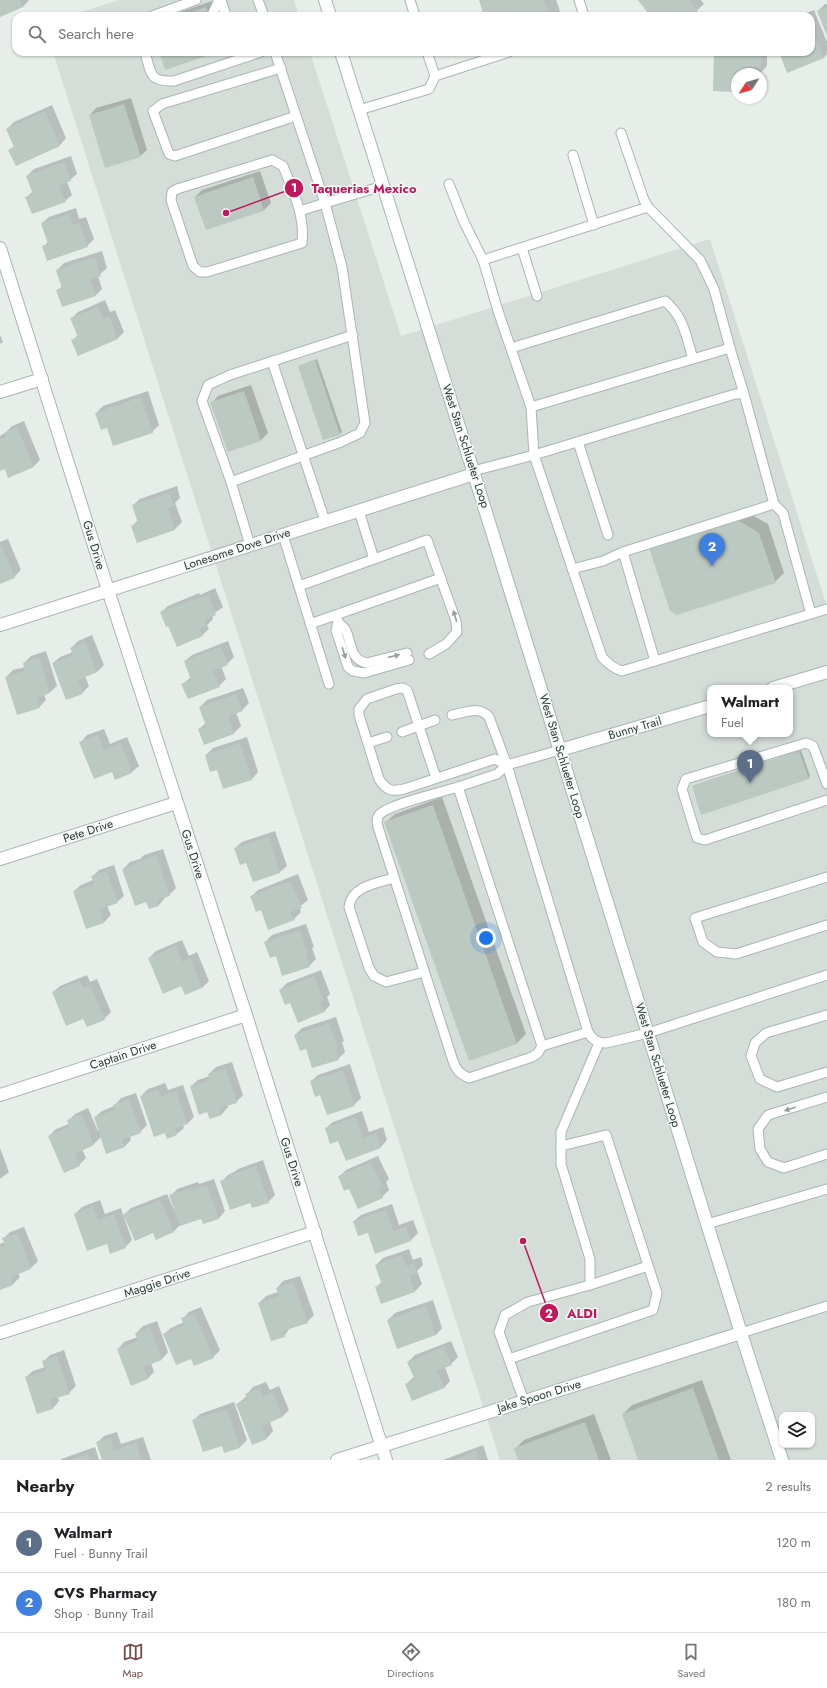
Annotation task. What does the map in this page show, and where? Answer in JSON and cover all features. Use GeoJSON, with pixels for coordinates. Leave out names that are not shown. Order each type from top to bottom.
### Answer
{"type":"FeatureCollection","features":[{"type":"Feature","properties":{"kind":"street"},"geometry":{"type":"LineString","coordinates":[[325,0],[329,12]]}},
{"type":"Feature","properties":{"kind":"street","name":"West Stan Schlueter Loop"},"geometry":{"type":"LineString","coordinates":[[342,56],[474,472],[740,1333],[782,1460]]}},
{"type":"Feature","properties":{"kind":"street","name":"Gus Drive"},"geometry":{"type":"LineString","coordinates":[[0,248],[176,803],[246,1015],[386,1460]]}},
{"type":"Feature","properties":{"kind":"street"},"geometry":{"type":"LineString","coordinates":[[0,392],[42,379]]}},
{"type":"Feature","properties":{"kind":"street","name":"Lonesome Dove Drive"},"geometry":{"type":"LineString","coordinates":[[0,625],[325,522],[474,472]]}},
{"type":"Feature","properties":{"kind":"street"},"geometry":{"type":"LineString","coordinates":[[783,685],[827,672]]}},
{"type":"Feature","properties":{"kind":"street","name":"Bunny Trail"},"geometry":{"type":"LineString","coordinates":[[560,750],[707,707]]}},
{"type":"Feature","properties":{"kind":"street","name":"Pete Drive"},"geometry":{"type":"LineString","coordinates":[[0,859],[176,803]]}},
{"type":"Feature","properties":{"kind":"street","name":"Captain Drive"},"geometry":{"type":"LineString","coordinates":[[0,1094],[246,1015]]}},
{"type":"Feature","properties":{"kind":"street","name":"Maggie Drive"},"geometry":{"type":"LineString","coordinates":[[0,1333],[314,1232]]}},
{"type":"Feature","properties":{"kind":"street","name":"Jake Spoon Drive"},"geometry":{"type":"LineString","coordinates":[[337,1460],[740,1333]]}},
{"type":"Feature","properties":{"kind":"lane"},"geometry":{"type":"LineString","coordinates":[[163,12],[196,0]]}},
{"type":"Feature","properties":{"kind":"lane"},"geometry":{"type":"LineString","coordinates":[[214,12],[220,0]]}},
{"type":"Feature","properties":{"kind":"lane"},"geometry":{"type":"LineString","coordinates":[[220,0],[224,12]]}},
{"type":"Feature","properties":{"kind":"lane"},"geometry":{"type":"LineString","coordinates":[[258,0],[262,12]]}},
{"type":"Feature","properties":{"kind":"lane"},"geometry":{"type":"LineString","coordinates":[[410,0],[414,12]]}},
{"type":"Feature","properties":{"kind":"lane"},"geometry":{"type":"LineString","coordinates":[[579,0],[583,12]]}},
{"type":"Feature","properties":{"kind":"lane"},"geometry":{"type":"LineString","coordinates":[[146,56],[152,75],[161,82],[174,81],[236,56]]}},
{"type":"Feature","properties":{"kind":"lane"},"geometry":{"type":"LineString","coordinates":[[231,482],[303,456],[360,433],[365,423],[342,267],[325,203],[276,56]]}},
{"type":"Feature","properties":{"kind":"lane"},"geometry":{"type":"LineString","coordinates":[[359,110],[429,88],[435,76],[428,56]]}},
{"type":"Feature","properties":{"kind":"lane"},"geometry":{"type":"LineString","coordinates":[[435,76],[497,56]]}},
{"type":"Feature","properties":{"kind":"lane"},"geometry":{"type":"LineString","coordinates":[[281,68],[162,104],[153,111],[169,154],[175,156],[296,116]]}},
{"type":"Feature","properties":{"kind":"lane"},"geometry":{"type":"LineString","coordinates":[[622,133],[644,200],[648,207],[700,260],[714,289],[774,504],[782,513],[811,614]]}},
{"type":"Feature","properties":{"kind":"lane"},"geometry":{"type":"LineString","coordinates":[[573,155],[594,224]]}},
{"type":"Feature","properties":{"kind":"lane"},"geometry":{"type":"LineString","coordinates":[[272,160],[283,166],[300,211],[303,230],[302,243],[207,272],[200,272],[193,266],[171,200],[172,192],[177,189],[272,160]]}},
{"type":"Feature","properties":{"kind":"lane"},"geometry":{"type":"LineString","coordinates":[[449,184],[464,222],[483,260],[510,348],[531,407],[534,455],[602,657],[606,663],[622,671],[827,609]]}},
{"type":"Feature","properties":{"kind":"lane"},"geometry":{"type":"LineString","coordinates":[[300,211],[383,186]]}},
{"type":"Feature","properties":{"kind":"lane"},"geometry":{"type":"LineString","coordinates":[[483,260],[648,207]]}},
{"type":"Feature","properties":{"kind":"lane"},"geometry":{"type":"LineString","coordinates":[[522,248],[537,296]]}},
{"type":"Feature","properties":{"kind":"lane"},"geometry":{"type":"LineString","coordinates":[[510,348],[665,301],[673,308],[681,320],[693,358]]}},
{"type":"Feature","properties":{"kind":"lane"},"geometry":{"type":"LineString","coordinates":[[250,545],[231,482],[202,401],[208,385],[230,375],[353,335]]}},
{"type":"Feature","properties":{"kind":"lane"},"geometry":{"type":"LineString","coordinates":[[531,407],[730,348]]}},
{"type":"Feature","properties":{"kind":"lane"},"geometry":{"type":"LineString","coordinates":[[272,361],[325,522]]}},
{"type":"Feature","properties":{"kind":"lane"},"geometry":{"type":"LineString","coordinates":[[474,472],[735,394],[744,394]]}},
{"type":"Feature","properties":{"kind":"lane"},"geometry":{"type":"LineString","coordinates":[[578,442],[608,535]]}},
{"type":"Feature","properties":{"kind":"lane"},"geometry":{"type":"LineString","coordinates":[[572,569],[603,561],[623,552],[774,504]]}},
{"type":"Feature","properties":{"kind":"lane"},"geometry":{"type":"LineString","coordinates":[[359,511],[374,559]]}},
{"type":"Feature","properties":{"kind":"lane"},"geometry":{"type":"LineString","coordinates":[[283,535],[328,684]]}},
{"type":"Feature","properties":{"kind":"lane"},"geometry":{"type":"LineString","coordinates":[[299,586],[427,540],[456,621],[457,632],[442,646],[428,651]]}},
{"type":"Feature","properties":{"kind":"lane"},"geometry":{"type":"LineString","coordinates":[[623,552],[655,661]]}},
{"type":"Feature","properties":{"kind":"lane"},"geometry":{"type":"LineString","coordinates":[[310,624],[337,619],[441,578]]}},
{"type":"Feature","properties":{"kind":"lane"},"geometry":{"type":"LineString","coordinates":[[337,619],[336,630],[348,667],[353,672],[364,673],[408,657]]}},
{"type":"Feature","properties":{"kind":"lane"},"geometry":{"type":"LineString","coordinates":[[436,778],[407,690],[396,688],[366,699],[359,709],[359,715],[379,779],[389,790],[395,791],[404,789],[495,759],[507,765]]}},
{"type":"Feature","properties":{"kind":"lane"},"geometry":{"type":"LineString","coordinates":[[452,715],[480,710],[485,712],[489,717],[507,765],[588,1032],[593,1039],[599,1043],[606,1043],[648,1033],[827,975]]}},
{"type":"Feature","properties":{"kind":"lane"},"geometry":{"type":"LineString","coordinates":[[402,732],[435,720]]}},
{"type":"Feature","properties":{"kind":"lane"},"geometry":{"type":"LineString","coordinates":[[368,743],[387,737]]}},
{"type":"Feature","properties":{"kind":"lane"},"geometry":{"type":"LineString","coordinates":[[827,784],[814,746],[806,743],[686,779],[682,789],[697,838],[706,840],[827,800]]}},
{"type":"Feature","properties":{"kind":"lane"},"geometry":{"type":"LineString","coordinates":[[458,787],[542,1046],[538,1054],[532,1057],[469,1078],[461,1074],[453,1061],[394,878],[378,827],[377,819],[380,814],[391,808],[497,774],[507,765],[560,750]]}},
{"type":"Feature","properties":{"kind":"lane"},"geometry":{"type":"LineString","coordinates":[[827,877],[695,918],[703,942],[717,952],[736,954],[827,925]]}},
{"type":"Feature","properties":{"kind":"lane"},"geometry":{"type":"LineString","coordinates":[[394,878],[358,891],[350,901],[349,907],[369,968],[374,976],[386,982],[424,972]]}},
{"type":"Feature","properties":{"kind":"lane"},"geometry":{"type":"LineString","coordinates":[[827,1015],[766,1033],[755,1043],[751,1056],[760,1079],[777,1088],[827,1072]]}},
{"type":"Feature","properties":{"kind":"lane"},"geometry":{"type":"LineString","coordinates":[[542,1046],[588,1032]]}},
{"type":"Feature","properties":{"kind":"lane"},"geometry":{"type":"LineString","coordinates":[[590,1285],[590,1259],[561,1164],[561,1132],[599,1043]]}},
{"type":"Feature","properties":{"kind":"lane"},"geometry":{"type":"LineString","coordinates":[[827,1097],[768,1115],[758,1129],[760,1149],[768,1162],[784,1168],[827,1154]]}},
{"type":"Feature","properties":{"kind":"lane"},"geometry":{"type":"LineString","coordinates":[[509,1359],[653,1310],[657,1293],[606,1135],[561,1146]]}},
{"type":"Feature","properties":{"kind":"lane"},"geometry":{"type":"LineString","coordinates":[[707,1224],[827,1189]]}},
{"type":"Feature","properties":{"kind":"lane"},"geometry":{"type":"LineString","coordinates":[[524,1401],[499,1332],[505,1315],[528,1302],[590,1285],[648,1266]]}},
{"type":"Feature","properties":{"kind":"lane"},"geometry":{"type":"LineString","coordinates":[[740,1333],[827,1306]]}},
{"type":"Feature","properties":{"kind":"shaded area"},"geometry":{"type":"Polygon","coordinates":[[[119,0],[294,0],[298,12],[81,12],[119,0]]]}},
{"type":"Feature","properties":{"kind":"shaded area"},"geometry":{"type":"Polygon","coordinates":[[[54,56],[311,56],[401,336],[710,239],[827,607],[827,1460],[500,1460],[54,56]]]}},
{"type":"Feature","properties":{"kind":"building"},"geometry":{"type":"Polygon","coordinates":[[[0,0],[20,0],[23,7],[0,17],[0,0]]]}},
{"type":"Feature","properties":{"kind":"building"},"geometry":{"type":"Polygon","coordinates":[[[479,0],[544,0],[548,12],[483,12],[479,0]]]}},
{"type":"Feature","properties":{"kind":"building"},"geometry":{"type":"Polygon","coordinates":[[[638,0],[689,0],[698,11],[697,12],[647,12],[638,0]]]}},
{"type":"Feature","properties":{"kind":"building"},"geometry":{"type":"Polygon","coordinates":[[[206,7],[208,12],[192,12],[206,7]]]}},
{"type":"Feature","properties":{"kind":"building"},"geometry":{"type":"Polygon","coordinates":[[[827,7],[827,36],[817,11],[827,7]]]}},
{"type":"Feature","properties":{"kind":"building"},"geometry":{"type":"Polygon","coordinates":[[[815,36],[824,58],[787,73],[781,56],[815,56],[815,36]]]}},
{"type":"Feature","properties":{"kind":"building"},"geometry":{"type":"Polygon","coordinates":[[[160,56],[206,56],[165,70],[160,56]]]}},
{"type":"Feature","properties":{"kind":"building"},"geometry":{"type":"Polygon","coordinates":[[[714,56],[761,56],[761,68],[731,68],[731,92],[713,91],[714,56]]]}},
{"type":"Feature","properties":{"kind":"building"},"geometry":{"type":"Polygon","coordinates":[[[124,104],[141,157],[105,168],[89,115],[124,104]]]}},
{"type":"Feature","properties":{"kind":"building"},"geometry":{"type":"Polygon","coordinates":[[[45,111],[60,146],[16,166],[8,150],[14,147],[6,129],[45,111]]]}},
{"type":"Feature","properties":{"kind":"building"},"geometry":{"type":"Polygon","coordinates":[[[64,162],[71,181],[59,185],[66,202],[32,214],[25,197],[33,194],[26,176],[64,162]]]}},
{"type":"Feature","properties":{"kind":"building"},"geometry":{"type":"Polygon","coordinates":[[[253,177],[264,211],[206,230],[194,197],[253,177]]]}},
{"type":"Feature","properties":{"kind":"building"},"geometry":{"type":"Polygon","coordinates":[[[69,214],[72,225],[79,223],[88,247],[47,261],[42,246],[48,244],[41,223],[69,214]]]}},
{"type":"Feature","properties":{"kind":"building"},"geometry":{"type":"Polygon","coordinates":[[[95,257],[101,276],[90,279],[96,296],[62,307],[56,290],[62,288],[56,270],[95,257]]]}},
{"type":"Feature","properties":{"kind":"building"},"geometry":{"type":"Polygon","coordinates":[[[98,307],[103,319],[109,316],[118,339],[78,356],[71,340],[78,337],[70,318],[98,307]]]}},
{"type":"Feature","properties":{"kind":"building"},"geometry":{"type":"Polygon","coordinates":[[[315,360],[340,435],[323,440],[298,366],[315,360]]]}},
{"type":"Feature","properties":{"kind":"building"},"geometry":{"type":"Polygon","coordinates":[[[244,391],[261,441],[228,452],[210,402],[244,391]]]}},
{"type":"Feature","properties":{"kind":"building"},"geometry":{"type":"Polygon","coordinates":[[[141,397],[153,433],[113,446],[107,428],[101,430],[95,413],[141,397]]]}},
{"type":"Feature","properties":{"kind":"building"},"geometry":{"type":"Polygon","coordinates":[[[17,427],[34,467],[8,478],[5,469],[0,471],[0,439],[6,437],[4,433],[17,427]]]}},
{"type":"Feature","properties":{"kind":"building"},"geometry":{"type":"Polygon","coordinates":[[[170,493],[174,506],[168,508],[175,530],[137,543],[131,526],[138,523],[132,505],[170,493]]]}},
{"type":"Feature","properties":{"kind":"building"},"geometry":{"type":"Polygon","coordinates":[[[736,519],[759,533],[776,583],[677,615],[670,611],[649,548],[736,519]]]}},
{"type":"Feature","properties":{"kind":"building"},"geometry":{"type":"Polygon","coordinates":[[[0,543],[15,578],[0,584],[0,543]]]}},
{"type":"Feature","properties":{"kind":"building"},"geometry":{"type":"Polygon","coordinates":[[[208,595],[216,615],[204,620],[207,626],[200,629],[203,636],[177,647],[160,612],[192,599],[193,601],[208,595]]]}},
{"type":"Feature","properties":{"kind":"building"},"geometry":{"type":"Polygon","coordinates":[[[85,642],[97,672],[78,680],[83,694],[66,700],[52,663],[73,655],[70,648],[85,642]]]}},
{"type":"Feature","properties":{"kind":"building"},"geometry":{"type":"Polygon","coordinates":[[[221,647],[228,665],[213,671],[220,687],[188,699],[181,684],[191,680],[184,661],[221,647]]]}},
{"type":"Feature","properties":{"kind":"building"},"geometry":{"type":"Polygon","coordinates":[[[39,657],[50,693],[37,698],[40,708],[17,715],[5,677],[25,671],[23,663],[39,657]]]}},
{"type":"Feature","properties":{"kind":"building"},"geometry":{"type":"Polygon","coordinates":[[[236,694],[243,711],[228,716],[234,734],[204,745],[198,729],[206,726],[199,707],[236,694]]]}},
{"type":"Feature","properties":{"kind":"building"},"geometry":{"type":"Polygon","coordinates":[[[98,735],[104,750],[121,743],[132,773],[115,780],[112,772],[94,779],[79,742],[98,735]]]}},
{"type":"Feature","properties":{"kind":"building"},"geometry":{"type":"Polygon","coordinates":[[[240,743],[252,780],[223,789],[217,770],[210,772],[205,755],[240,743]]]}},
{"type":"Feature","properties":{"kind":"building"},"geometry":{"type":"Polygon","coordinates":[[[799,751],[809,779],[701,815],[692,786],[799,751]]]}},
{"type":"Feature","properties":{"kind":"building"},"geometry":{"type":"Polygon","coordinates":[[[433,805],[517,1044],[469,1061],[384,822],[433,805]]]}},
{"type":"Feature","properties":{"kind":"building"},"geometry":{"type":"Polygon","coordinates":[[[269,837],[280,873],[253,882],[246,863],[240,865],[234,848],[269,837]]]}},
{"type":"Feature","properties":{"kind":"building"},"geometry":{"type":"Polygon","coordinates":[[[156,855],[170,896],[157,900],[159,906],[149,909],[146,902],[135,906],[122,869],[156,855]]]}},
{"type":"Feature","properties":{"kind":"building"},"geometry":{"type":"Polygon","coordinates":[[[107,871],[118,903],[100,909],[104,923],[86,929],[73,891],[94,884],[91,876],[107,871]]]}},
{"type":"Feature","properties":{"kind":"building"},"geometry":{"type":"Polygon","coordinates":[[[291,881],[302,908],[291,912],[295,920],[268,930],[261,910],[256,912],[250,896],[291,881]]]}},
{"type":"Feature","properties":{"kind":"building"},"geometry":{"type":"Polygon","coordinates":[[[300,930],[308,954],[306,955],[310,967],[282,976],[276,956],[270,958],[264,942],[300,930]]]}},
{"type":"Feature","properties":{"kind":"building"},"geometry":{"type":"Polygon","coordinates":[[[176,946],[182,962],[190,958],[202,988],[185,995],[181,986],[163,994],[148,958],[176,946]]]}},
{"type":"Feature","properties":{"kind":"building"},"geometry":{"type":"Polygon","coordinates":[[[314,976],[324,1001],[320,1003],[324,1012],[298,1023],[290,1003],[285,1005],[279,990],[314,976]]]}},
{"type":"Feature","properties":{"kind":"building"},"geometry":{"type":"Polygon","coordinates":[[[80,981],[83,988],[90,985],[105,1020],[87,1027],[83,1019],[66,1026],[52,992],[80,981]]]}},
{"type":"Feature","properties":{"kind":"building"},"geometry":{"type":"Polygon","coordinates":[[[329,1023],[338,1048],[336,1049],[339,1060],[312,1068],[306,1049],[300,1051],[294,1035],[329,1023]]]}},
{"type":"Feature","properties":{"kind":"building"},"geometry":{"type":"Polygon","coordinates":[[[226,1068],[237,1103],[220,1108],[222,1115],[210,1119],[207,1112],[199,1115],[190,1086],[210,1080],[208,1074],[226,1068]]]}},
{"type":"Feature","properties":{"kind":"building"},"geometry":{"type":"Polygon","coordinates":[[[343,1070],[355,1106],[327,1115],[320,1095],[315,1097],[310,1081],[343,1070]]]}},
{"type":"Feature","properties":{"kind":"building"},"geometry":{"type":"Polygon","coordinates":[[[158,1089],[161,1096],[176,1091],[187,1124],[175,1129],[177,1135],[167,1139],[165,1133],[154,1137],[140,1096],[158,1089]]]}},
{"type":"Feature","properties":{"kind":"building"},"geometry":{"type":"Polygon","coordinates":[[[129,1099],[141,1133],[122,1140],[125,1147],[106,1154],[94,1117],[115,1110],[113,1105],[129,1099]]]}},
{"type":"Feature","properties":{"kind":"building"},"geometry":{"type":"Polygon","coordinates":[[[81,1114],[94,1145],[75,1154],[80,1166],[64,1173],[48,1136],[69,1127],[67,1120],[81,1114]]]}},
{"type":"Feature","properties":{"kind":"building"},"geometry":{"type":"Polygon","coordinates":[[[355,1117],[363,1138],[376,1133],[381,1148],[346,1161],[338,1141],[330,1144],[325,1128],[355,1117]]]}},
{"type":"Feature","properties":{"kind":"building"},"geometry":{"type":"Polygon","coordinates":[[[371,1162],[383,1187],[379,1188],[383,1198],[358,1209],[349,1189],[344,1191],[338,1176],[371,1162]]]}},
{"type":"Feature","properties":{"kind":"building"},"geometry":{"type":"Polygon","coordinates":[[[256,1166],[269,1203],[252,1208],[250,1203],[230,1210],[220,1181],[231,1177],[230,1175],[256,1166]]]}},
{"type":"Feature","properties":{"kind":"building"},"geometry":{"type":"Polygon","coordinates":[[[207,1185],[219,1219],[203,1224],[201,1219],[180,1226],[169,1195],[207,1185]]]}},
{"type":"Feature","properties":{"kind":"building"},"geometry":{"type":"Polygon","coordinates":[[[160,1200],[174,1232],[156,1240],[153,1233],[135,1241],[123,1214],[160,1200]]]}},
{"type":"Feature","properties":{"kind":"building"},"geometry":{"type":"Polygon","coordinates":[[[93,1206],[98,1220],[114,1214],[126,1248],[110,1254],[107,1244],[87,1251],[74,1214],[93,1206]]]}},
{"type":"Feature","properties":{"kind":"building"},"geometry":{"type":"Polygon","coordinates":[[[386,1210],[393,1231],[406,1227],[411,1241],[375,1254],[368,1233],[358,1236],[353,1221],[386,1210]]]}},
{"type":"Feature","properties":{"kind":"building"},"geometry":{"type":"Polygon","coordinates":[[[18,1233],[31,1269],[11,1277],[13,1285],[0,1290],[0,1247],[5,1245],[2,1238],[18,1233]]]}},
{"type":"Feature","properties":{"kind":"building"},"geometry":{"type":"Polygon","coordinates":[[[402,1255],[406,1266],[414,1263],[417,1273],[410,1276],[415,1292],[381,1304],[375,1287],[382,1285],[375,1265],[402,1255]]]}},
{"type":"Feature","properties":{"kind":"building"},"geometry":{"type":"Polygon","coordinates":[[[293,1282],[308,1323],[283,1331],[285,1337],[271,1341],[258,1303],[279,1296],[276,1288],[293,1282]]]}},
{"type":"Feature","properties":{"kind":"building"},"geometry":{"type":"Polygon","coordinates":[[[426,1306],[436,1335],[397,1349],[387,1320],[426,1306]]]}},
{"type":"Feature","properties":{"kind":"building"},"geometry":{"type":"Polygon","coordinates":[[[194,1313],[214,1358],[194,1366],[191,1359],[176,1365],[163,1334],[184,1325],[181,1318],[194,1313]]]}},
{"type":"Feature","properties":{"kind":"building"},"geometry":{"type":"Polygon","coordinates":[[[150,1327],[162,1360],[143,1367],[148,1379],[131,1386],[117,1349],[138,1341],[135,1333],[150,1327]]]}},
{"type":"Feature","properties":{"kind":"building"},"geometry":{"type":"Polygon","coordinates":[[[444,1347],[452,1365],[437,1371],[444,1388],[412,1401],[405,1384],[415,1380],[407,1362],[444,1347]]]}},
{"type":"Feature","properties":{"kind":"building"},"geometry":{"type":"Polygon","coordinates":[[[57,1356],[70,1394],[50,1400],[53,1409],[37,1414],[25,1377],[45,1371],[42,1361],[57,1356]]]}},
{"type":"Feature","properties":{"kind":"building"},"geometry":{"type":"Polygon","coordinates":[[[260,1388],[263,1396],[273,1392],[282,1417],[262,1426],[267,1439],[252,1445],[236,1404],[247,1399],[245,1394],[260,1388]]]}},
{"type":"Feature","properties":{"kind":"building"},"geometry":{"type":"Polygon","coordinates":[[[693,1388],[719,1460],[638,1460],[622,1414],[693,1388]]]}},
{"type":"Feature","properties":{"kind":"building"},"geometry":{"type":"Polygon","coordinates":[[[227,1409],[240,1448],[224,1453],[222,1446],[203,1452],[192,1420],[227,1409]]]}},
{"type":"Feature","properties":{"kind":"building"},"geometry":{"type":"Polygon","coordinates":[[[585,1422],[599,1460],[518,1460],[514,1448],[585,1422]]]}},
{"type":"Feature","properties":{"kind":"building"},"geometry":{"type":"Polygon","coordinates":[[[110,1438],[114,1450],[136,1443],[142,1460],[102,1460],[96,1442],[110,1438]]]}},
{"type":"Feature","properties":{"kind":"building"},"geometry":{"type":"Polygon","coordinates":[[[476,1451],[479,1460],[453,1460],[476,1451]]]}},
{"type":"Feature","properties":{"kind":"building"},"geometry":{"type":"Polygon","coordinates":[[[88,1454],[90,1460],[70,1460],[88,1454]]]}},
{"type":"Feature","properties":{"kind":"place","name":"Taquerias Mexico"},"geometry":{"type":"Point","coordinates":[226,213]}},
{"type":"Feature","properties":{"kind":"place","name":"CVS Pharmacy"},"geometry":{"type":"Point","coordinates":[712,566]}},
{"type":"Feature","properties":{"kind":"place","name":"Walmart"},"geometry":{"type":"Point","coordinates":[750,783]}},
{"type":"Feature","properties":{"kind":"place","name":"ALDI"},"geometry":{"type":"Point","coordinates":[523,1241]}}]}
